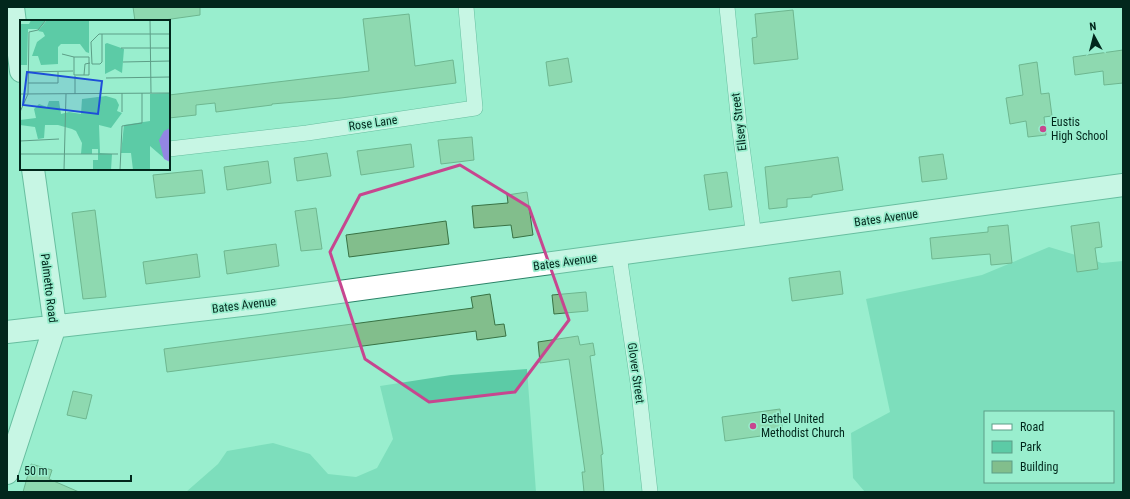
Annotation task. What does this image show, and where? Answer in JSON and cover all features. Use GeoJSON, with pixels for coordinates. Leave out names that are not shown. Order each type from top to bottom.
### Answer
{"type":"FeatureCollection","features":[{"type":"Feature","properties":{"kind":"street"},"geometry":{"type":"LineString","coordinates":[[13,7],[20,63]]}},
{"type":"Feature","properties":{"kind":"street","name":"Rose Lane"},"geometry":{"type":"LineString","coordinates":[[170,149],[307,133],[475,108],[466,7]]}},
{"type":"Feature","properties":{"kind":"street","name":"Ellsey Street"},"geometry":{"type":"LineString","coordinates":[[727,7],[738,124],[754,237]]}},
{"type":"Feature","properties":{"kind":"street","name":"Palmetto Road"},"geometry":{"type":"LineString","coordinates":[[7,473],[55,326],[33,170]]}},
{"type":"Feature","properties":{"kind":"street","name":"Bates Avenue"},"geometry":{"type":"LineString","coordinates":[[7,332],[259,303],[754,237],[1123,185]]}},
{"type":"Feature","properties":{"kind":"street","name":"Glover Street"},"geometry":{"type":"LineString","coordinates":[[619,255],[638,383],[650,492]]}},
{"type":"Feature","properties":{"kind":"highlighted area"},"geometry":{"type":"Polygon","coordinates":[[[460,165],[529,207],[569,320],[515,392],[429,402],[365,359],[330,252],[360,195],[460,165]]]}},
{"type":"Feature","properties":{"kind":"green space"},"geometry":{"type":"Polygon","coordinates":[[[1049,247],[1102,263],[1123,261],[1123,492],[865,492],[853,478],[851,433],[890,412],[866,299],[982,275],[1049,247]]]}},
{"type":"Feature","properties":{"kind":"green space"},"geometry":{"type":"Polygon","coordinates":[[[527,369],[536,492],[186,492],[218,464],[227,451],[273,443],[310,454],[328,474],[356,477],[377,468],[393,439],[380,386],[451,375],[527,369]]]}},
{"type":"Feature","properties":{"kind":"building"},"geometry":{"type":"Polygon","coordinates":[[[133,7],[200,7],[200,15],[164,20],[135,20],[133,7]]]}},
{"type":"Feature","properties":{"kind":"building"},"geometry":{"type":"Polygon","coordinates":[[[793,10],[798,59],[754,64],[752,38],[757,37],[755,14],[793,10]]]}},
{"type":"Feature","properties":{"kind":"building"},"geometry":{"type":"Polygon","coordinates":[[[409,14],[415,66],[453,60],[456,83],[341,98],[272,104],[216,112],[215,103],[196,105],[196,115],[170,118],[170,95],[369,71],[363,19],[409,14]]]}},
{"type":"Feature","properties":{"kind":"building"},"geometry":{"type":"Polygon","coordinates":[[[1123,50],[1123,83],[1104,85],[1103,71],[1075,75],[1073,57],[1123,50]]]}},
{"type":"Feature","properties":{"kind":"building"},"geometry":{"type":"Polygon","coordinates":[[[568,58],[572,82],[549,86],[546,62],[568,58]]]}},
{"type":"Feature","properties":{"kind":"building"},"geometry":{"type":"Polygon","coordinates":[[[1037,62],[1041,94],[1049,93],[1052,116],[1044,117],[1046,135],[1028,137],[1026,121],[1010,124],[1006,98],[1023,95],[1019,65],[1037,62]]]}},
{"type":"Feature","properties":{"kind":"building"},"geometry":{"type":"Polygon","coordinates":[[[472,137],[474,160],[441,164],[438,140],[472,137]]]}},
{"type":"Feature","properties":{"kind":"building"},"geometry":{"type":"Polygon","coordinates":[[[411,144],[414,167],[361,175],[357,151],[411,144]]]}},
{"type":"Feature","properties":{"kind":"building"},"geometry":{"type":"Polygon","coordinates":[[[327,153],[331,176],[297,181],[294,158],[327,153]]]}},
{"type":"Feature","properties":{"kind":"building"},"geometry":{"type":"Polygon","coordinates":[[[943,154],[947,179],[922,182],[919,157],[943,154]]]}},
{"type":"Feature","properties":{"kind":"building"},"geometry":{"type":"Polygon","coordinates":[[[838,157],[843,190],[812,195],[812,197],[787,199],[787,207],[769,209],[765,167],[838,157]]]}},
{"type":"Feature","properties":{"kind":"building"},"geometry":{"type":"Polygon","coordinates":[[[268,161],[271,183],[227,190],[224,167],[268,161]]]}},
{"type":"Feature","properties":{"kind":"building"},"geometry":{"type":"Polygon","coordinates":[[[202,170],[205,193],[156,198],[153,175],[202,170]]]}},
{"type":"Feature","properties":{"kind":"building"},"geometry":{"type":"Polygon","coordinates":[[[727,172],[732,207],[709,210],[704,175],[727,172]]]}},
{"type":"Feature","properties":{"kind":"building"},"geometry":{"type":"Polygon","coordinates":[[[527,192],[533,235],[513,238],[511,225],[474,228],[472,206],[508,203],[507,195],[527,192]]]}},
{"type":"Feature","properties":{"kind":"building"},"geometry":{"type":"Polygon","coordinates":[[[316,208],[322,249],[301,251],[295,211],[316,208]]]}},
{"type":"Feature","properties":{"kind":"building"},"geometry":{"type":"Polygon","coordinates":[[[95,210],[106,297],[83,299],[72,213],[95,210]]]}},
{"type":"Feature","properties":{"kind":"building"},"geometry":{"type":"Polygon","coordinates":[[[446,221],[449,244],[349,257],[346,235],[446,221]]]}},
{"type":"Feature","properties":{"kind":"building"},"geometry":{"type":"Polygon","coordinates":[[[1099,222],[1102,247],[1095,248],[1098,269],[1077,272],[1071,226],[1099,222]]]}},
{"type":"Feature","properties":{"kind":"building"},"geometry":{"type":"Polygon","coordinates":[[[1008,225],[1012,263],[991,265],[990,254],[932,259],[930,238],[988,232],[988,227],[1008,225]]]}},
{"type":"Feature","properties":{"kind":"building"},"geometry":{"type":"Polygon","coordinates":[[[276,244],[279,266],[227,274],[224,251],[276,244]]]}},
{"type":"Feature","properties":{"kind":"building"},"geometry":{"type":"Polygon","coordinates":[[[197,254],[200,277],[146,284],[143,262],[197,254]]]}},
{"type":"Feature","properties":{"kind":"building"},"geometry":{"type":"Polygon","coordinates":[[[840,271],[843,294],[792,301],[789,278],[840,271]]]}},
{"type":"Feature","properties":{"kind":"building"},"geometry":{"type":"Polygon","coordinates":[[[586,292],[588,311],[554,314],[552,295],[586,292]]]}},
{"type":"Feature","properties":{"kind":"building"},"geometry":{"type":"Polygon","coordinates":[[[490,294],[495,325],[504,324],[506,336],[477,340],[476,331],[167,372],[164,349],[473,308],[471,297],[490,294]]]}},
{"type":"Feature","properties":{"kind":"building"},"geometry":{"type":"Polygon","coordinates":[[[578,336],[580,345],[593,343],[595,355],[590,356],[603,454],[601,455],[604,492],[584,492],[582,472],[585,472],[569,359],[540,363],[538,342],[578,336]]]}},
{"type":"Feature","properties":{"kind":"building"},"geometry":{"type":"Polygon","coordinates":[[[73,391],[92,395],[86,419],[67,415],[73,391]]]}},
{"type":"Feature","properties":{"kind":"building"},"geometry":{"type":"Polygon","coordinates":[[[780,409],[783,433],[725,441],[722,417],[780,409]]]}},
{"type":"Feature","properties":{"kind":"building"},"geometry":{"type":"Polygon","coordinates":[[[31,464],[52,470],[49,479],[79,492],[23,492],[31,464]]]}},
{"type":"Feature","properties":{"kind":"place","name":"Eustis High School"},"geometry":{"type":"Point","coordinates":[1043,129]}},
{"type":"Feature","properties":{"kind":"place","name":"Bethel United Methodist Church"},"geometry":{"type":"Point","coordinates":[753,426]}}]}
